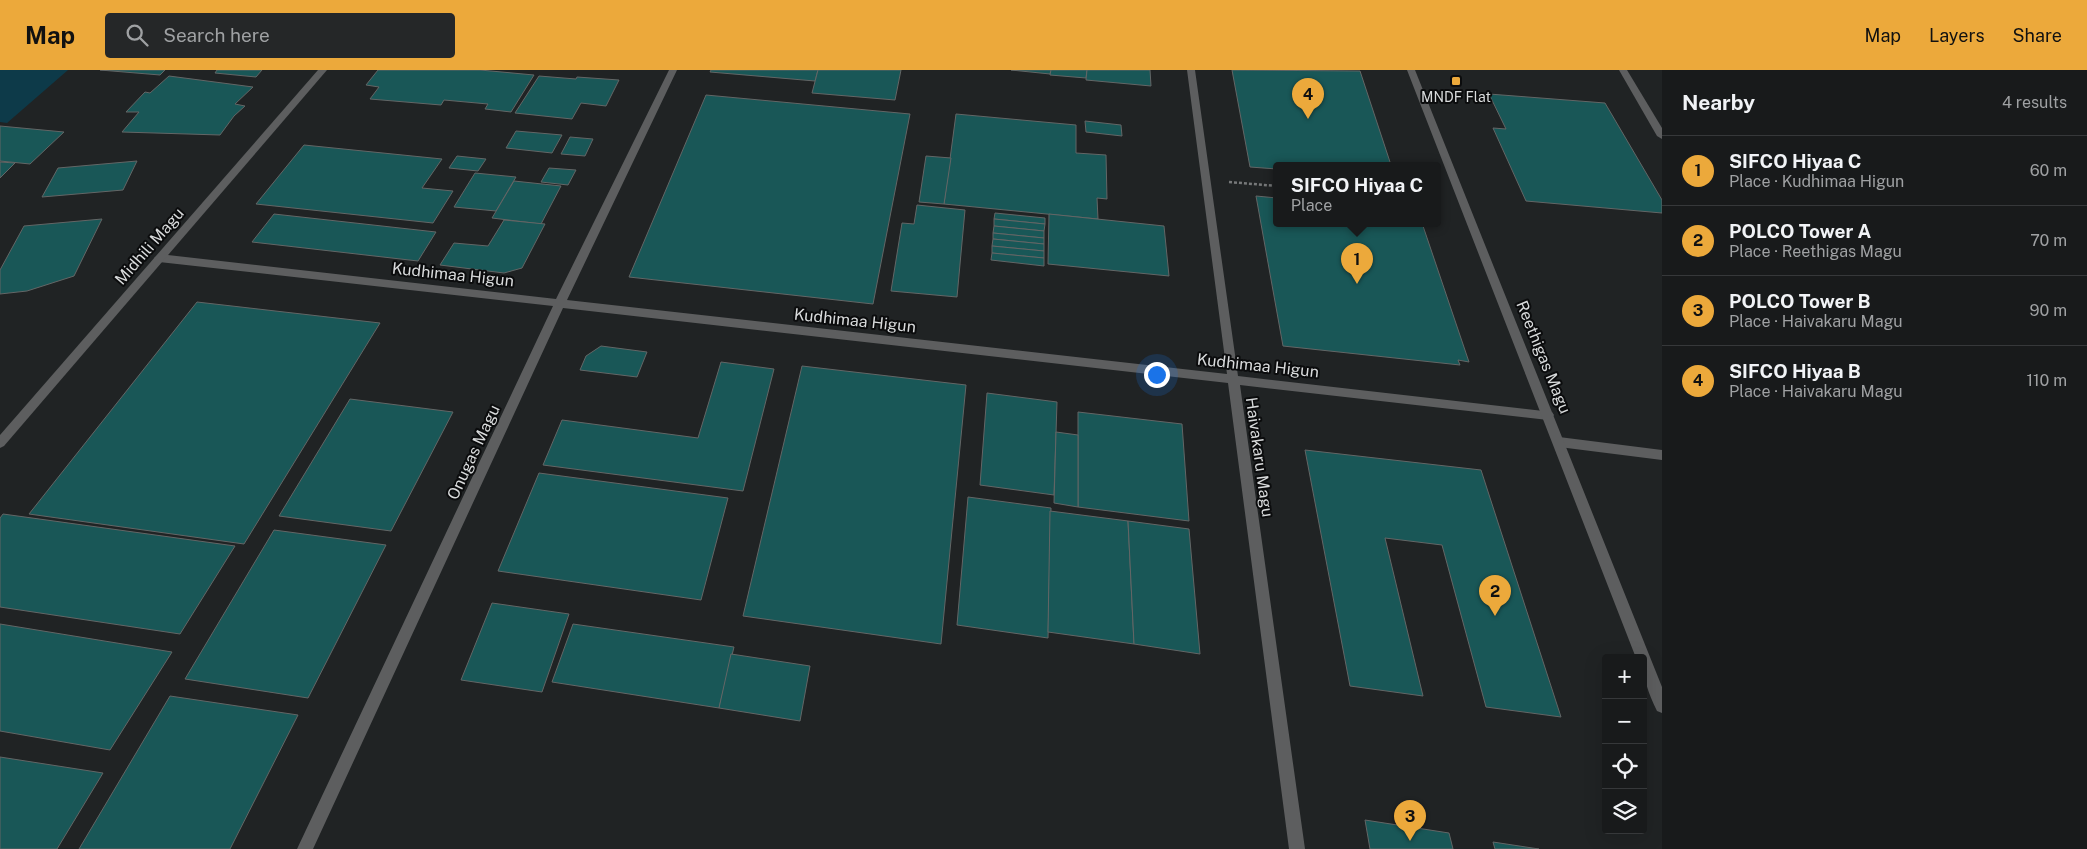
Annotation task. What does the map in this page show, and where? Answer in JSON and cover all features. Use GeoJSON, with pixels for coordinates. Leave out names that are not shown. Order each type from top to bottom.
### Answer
{"type":"FeatureCollection","features":[{"type":"Feature","properties":{"kind":"street","name":"Midhili Magu"},"geometry":{"type":"LineString","coordinates":[[0,443],[323,70]]}},
{"type":"Feature","properties":{"kind":"street","name":"Onugas Magu"},"geometry":{"type":"LineString","coordinates":[[305,849],[560,303],[674,70]]}},
{"type":"Feature","properties":{"kind":"street","name":"Haivakaru Magu"},"geometry":{"type":"LineString","coordinates":[[1191,70],[1297,849]]}},
{"type":"Feature","properties":{"kind":"street","name":"Reethigas Magu"},"geometry":{"type":"LineString","coordinates":[[1411,70],[1641,654]]}},
{"type":"Feature","properties":{"kind":"street"},"geometry":{"type":"LineString","coordinates":[[1623,70],[1662,136]]}},
{"type":"Feature","properties":{"kind":"street","name":"Kudhimaa Higun"},"geometry":{"type":"LineString","coordinates":[[159,258],[1548,415]]}},
{"type":"Feature","properties":{"kind":"street"},"geometry":{"type":"LineString","coordinates":[[1559,442],[1662,455]]}},
{"type":"Feature","properties":{"kind":"street","name":"Reethigas Magu"},"geometry":{"type":"LineString","coordinates":[[1647,668],[1662,706]]}},
{"type":"Feature","properties":{"kind":"path"},"geometry":{"type":"LineString","coordinates":[[1206,179],[1273,186]]}},
{"type":"Feature","properties":{"kind":"shaded area"},"geometry":{"type":"Polygon","coordinates":[[[0,70],[68,70],[7,123],[0,122],[0,70]]]}},
{"type":"Feature","properties":{"kind":"building"},"geometry":{"type":"Polygon","coordinates":[[[100,70],[165,70],[160,75],[100,70]]]}},
{"type":"Feature","properties":{"kind":"building"},"geometry":{"type":"Polygon","coordinates":[[[217,70],[262,70],[256,77],[215,73],[217,70]]]}},
{"type":"Feature","properties":{"kind":"building"},"geometry":{"type":"Polygon","coordinates":[[[378,70],[480,70],[534,75],[511,112],[485,109],[488,104],[444,100],[441,105],[370,99],[379,87],[366,85],[378,70]]]}},
{"type":"Feature","properties":{"kind":"building"},"geometry":{"type":"Polygon","coordinates":[[[711,70],[818,70],[815,81],[710,72],[711,70]]]}},
{"type":"Feature","properties":{"kind":"building"},"geometry":{"type":"Polygon","coordinates":[[[818,70],[901,70],[895,100],[812,93],[818,70]]]}},
{"type":"Feature","properties":{"kind":"building"},"geometry":{"type":"Polygon","coordinates":[[[1011,70],[1051,70],[1050,74],[1011,70]]]}},
{"type":"Feature","properties":{"kind":"building"},"geometry":{"type":"Polygon","coordinates":[[[1051,70],[1087,70],[1086,78],[1050,75],[1051,70]]]}},
{"type":"Feature","properties":{"kind":"building"},"geometry":{"type":"Polygon","coordinates":[[[1087,70],[1150,70],[1151,86],[1086,80],[1087,70]]]}},
{"type":"Feature","properties":{"kind":"building"},"geometry":{"type":"Polygon","coordinates":[[[1232,70],[1360,71],[1390,162],[1273,162],[1273,169],[1250,167],[1232,70]]]}},
{"type":"Feature","properties":{"kind":"building"},"geometry":{"type":"Polygon","coordinates":[[[169,76],[253,87],[235,104],[245,106],[234,116],[220,135],[122,132],[139,112],[126,112],[145,92],[150,93],[169,76]]]}},
{"type":"Feature","properties":{"kind":"building"},"geometry":{"type":"Polygon","coordinates":[[[539,76],[619,80],[606,106],[581,103],[572,119],[515,113],[539,76]]]}},
{"type":"Feature","properties":{"kind":"building"},"geometry":{"type":"Polygon","coordinates":[[[1489,94],[1605,103],[1662,200],[1662,213],[1526,201],[1493,128],[1506,129],[1489,94]]]}},
{"type":"Feature","properties":{"kind":"building"},"geometry":{"type":"Polygon","coordinates":[[[706,95],[910,114],[873,304],[629,277],[706,95]]]}},
{"type":"Feature","properties":{"kind":"building"},"geometry":{"type":"Polygon","coordinates":[[[956,114],[1076,125],[1076,153],[1106,155],[1107,199],[1097,198],[1098,219],[944,204],[956,114]]]}},
{"type":"Feature","properties":{"kind":"building"},"geometry":{"type":"Polygon","coordinates":[[[1085,121],[1121,125],[1122,136],[1086,132],[1085,121]]]}},
{"type":"Feature","properties":{"kind":"building"},"geometry":{"type":"Polygon","coordinates":[[[0,126],[64,132],[30,164],[0,161],[0,126]]]}},
{"type":"Feature","properties":{"kind":"building"},"geometry":{"type":"Polygon","coordinates":[[[516,131],[562,135],[552,153],[506,148],[516,131]]]}},
{"type":"Feature","properties":{"kind":"building"},"geometry":{"type":"Polygon","coordinates":[[[570,137],[593,139],[585,156],[561,154],[570,137]]]}},
{"type":"Feature","properties":{"kind":"building"},"geometry":{"type":"Polygon","coordinates":[[[304,145],[442,159],[422,188],[453,191],[433,223],[256,204],[304,145]]]}},
{"type":"Feature","properties":{"kind":"building"},"geometry":{"type":"Polygon","coordinates":[[[457,156],[486,159],[478,171],[449,168],[457,156]]]}},
{"type":"Feature","properties":{"kind":"building"},"geometry":{"type":"Polygon","coordinates":[[[926,156],[951,158],[944,204],[919,202],[926,156]]]}},
{"type":"Feature","properties":{"kind":"building"},"geometry":{"type":"Polygon","coordinates":[[[137,161],[123,190],[42,197],[58,168],[137,161]]]}},
{"type":"Feature","properties":{"kind":"building"},"geometry":{"type":"Polygon","coordinates":[[[0,162],[15,163],[0,178],[0,162]]]}},
{"type":"Feature","properties":{"kind":"building"},"geometry":{"type":"Polygon","coordinates":[[[549,168],[576,170],[568,185],[541,182],[549,168]]]}},
{"type":"Feature","properties":{"kind":"building"},"geometry":{"type":"Polygon","coordinates":[[[475,173],[516,177],[496,211],[454,207],[475,173]]]}},
{"type":"Feature","properties":{"kind":"building"},"geometry":{"type":"Polygon","coordinates":[[[514,181],[561,186],[541,224],[492,218],[514,181]]]}},
{"type":"Feature","properties":{"kind":"building"},"geometry":{"type":"Polygon","coordinates":[[[1256,196],[1273,198],[1273,227],[1423,227],[1469,362],[1458,360],[1460,365],[1283,346],[1256,196]]]}},
{"type":"Feature","properties":{"kind":"building"},"geometry":{"type":"Polygon","coordinates":[[[917,205],[965,210],[957,297],[891,291],[902,223],[914,224],[917,205]]]}},
{"type":"Feature","properties":{"kind":"building"},"geometry":{"type":"Polygon","coordinates":[[[995,213],[1045,218],[1045,224],[994,219],[995,213]]]}},
{"type":"Feature","properties":{"kind":"building"},"geometry":{"type":"Polygon","coordinates":[[[274,214],[436,232],[418,261],[252,242],[274,214]]]}},
{"type":"Feature","properties":{"kind":"building"},"geometry":{"type":"Polygon","coordinates":[[[1049,214],[1164,226],[1169,276],[1048,264],[1049,214]]]}},
{"type":"Feature","properties":{"kind":"building"},"geometry":{"type":"Polygon","coordinates":[[[102,219],[74,276],[27,291],[0,294],[0,270],[24,226],[102,219]]]}},
{"type":"Feature","properties":{"kind":"building"},"geometry":{"type":"Polygon","coordinates":[[[994,219],[1045,224],[1044,231],[994,226],[994,219]]]}},
{"type":"Feature","properties":{"kind":"building"},"geometry":{"type":"Polygon","coordinates":[[[504,220],[545,224],[522,268],[504,273],[440,265],[454,243],[488,246],[504,220]]]}},
{"type":"Feature","properties":{"kind":"building"},"geometry":{"type":"Polygon","coordinates":[[[994,226],[1044,231],[1044,238],[993,233],[994,226]]]}},
{"type":"Feature","properties":{"kind":"building"},"geometry":{"type":"Polygon","coordinates":[[[993,233],[1044,238],[1044,244],[993,239],[993,233]]]}},
{"type":"Feature","properties":{"kind":"building"},"geometry":{"type":"Polygon","coordinates":[[[993,239],[1044,244],[1044,251],[992,246],[993,239]]]}},
{"type":"Feature","properties":{"kind":"building"},"geometry":{"type":"Polygon","coordinates":[[[992,246],[1044,251],[1044,258],[992,253],[992,246]]]}},
{"type":"Feature","properties":{"kind":"building"},"geometry":{"type":"Polygon","coordinates":[[[992,253],[1044,258],[1044,266],[991,260],[992,253]]]}},
{"type":"Feature","properties":{"kind":"building"},"geometry":{"type":"Polygon","coordinates":[[[197,302],[380,323],[244,544],[29,514],[197,302]]]}},
{"type":"Feature","properties":{"kind":"building"},"geometry":{"type":"Polygon","coordinates":[[[601,346],[647,352],[637,377],[580,370],[586,356],[601,346]]]}},
{"type":"Feature","properties":{"kind":"building"},"geometry":{"type":"Polygon","coordinates":[[[721,362],[774,369],[743,491],[543,465],[562,420],[698,438],[721,362]]]}},
{"type":"Feature","properties":{"kind":"building"},"geometry":{"type":"Polygon","coordinates":[[[802,366],[966,385],[941,644],[743,616],[802,366]]]}},
{"type":"Feature","properties":{"kind":"building"},"geometry":{"type":"Polygon","coordinates":[[[987,393],[1057,402],[1054,495],[980,485],[987,393]]]}},
{"type":"Feature","properties":{"kind":"building"},"geometry":{"type":"Polygon","coordinates":[[[350,399],[453,412],[391,531],[279,516],[350,399]]]}},
{"type":"Feature","properties":{"kind":"building"},"geometry":{"type":"Polygon","coordinates":[[[1078,412],[1182,424],[1189,521],[1078,507],[1078,412]]]}},
{"type":"Feature","properties":{"kind":"building"},"geometry":{"type":"Polygon","coordinates":[[[1056,432],[1078,435],[1078,507],[1054,503],[1056,432]]]}},
{"type":"Feature","properties":{"kind":"building"},"geometry":{"type":"Polygon","coordinates":[[[1305,450],[1481,470],[1561,717],[1486,707],[1442,545],[1385,538],[1423,696],[1350,686],[1305,450]]]}},
{"type":"Feature","properties":{"kind":"building"},"geometry":{"type":"Polygon","coordinates":[[[539,473],[728,498],[701,600],[498,571],[539,473]]]}},
{"type":"Feature","properties":{"kind":"building"},"geometry":{"type":"Polygon","coordinates":[[[968,497],[1051,508],[1048,638],[957,625],[968,497]]]}},
{"type":"Feature","properties":{"kind":"building"},"geometry":{"type":"Polygon","coordinates":[[[1050,511],[1128,521],[1134,644],[1048,632],[1050,511]]]}},
{"type":"Feature","properties":{"kind":"building"},"geometry":{"type":"Polygon","coordinates":[[[3,514],[235,546],[180,634],[0,607],[0,518],[3,514]]]}},
{"type":"Feature","properties":{"kind":"building"},"geometry":{"type":"Polygon","coordinates":[[[1128,521],[1189,529],[1200,654],[1134,644],[1128,521]]]}},
{"type":"Feature","properties":{"kind":"building"},"geometry":{"type":"Polygon","coordinates":[[[274,530],[386,545],[308,698],[185,679],[274,530]]]}},
{"type":"Feature","properties":{"kind":"building"},"geometry":{"type":"Polygon","coordinates":[[[492,603],[569,614],[542,692],[461,680],[492,603]]]}},
{"type":"Feature","properties":{"kind":"building"},"geometry":{"type":"Polygon","coordinates":[[[0,624],[172,652],[110,750],[0,731],[0,624]]]}},
{"type":"Feature","properties":{"kind":"building"},"geometry":{"type":"Polygon","coordinates":[[[573,624],[734,647],[719,708],[552,682],[573,624]]]}},
{"type":"Feature","properties":{"kind":"building"},"geometry":{"type":"Polygon","coordinates":[[[731,654],[810,666],[800,721],[719,708],[731,654]]]}},
{"type":"Feature","properties":{"kind":"building"},"geometry":{"type":"Polygon","coordinates":[[[170,696],[298,715],[230,849],[79,849],[170,696]]]}},
{"type":"Feature","properties":{"kind":"building"},"geometry":{"type":"Polygon","coordinates":[[[0,757],[103,773],[57,849],[0,849],[0,757]]]}},
{"type":"Feature","properties":{"kind":"building"},"geometry":{"type":"Polygon","coordinates":[[[1365,820],[1449,833],[1453,849],[1370,849],[1365,820]]]}},
{"type":"Feature","properties":{"kind":"building"},"geometry":{"type":"Polygon","coordinates":[[[1493,842],[1539,849],[1495,849],[1493,842]]]}},
{"type":"Feature","properties":{"kind":"place","name":"MNDF Flat"},"geometry":{"type":"Point","coordinates":[1456,81]}},
{"type":"Feature","properties":{"kind":"place","name":"SIFCO Hiyaa B"},"geometry":{"type":"Point","coordinates":[1308,119]}},
{"type":"Feature","properties":{"kind":"place","name":"SIFCO Hiyaa C"},"geometry":{"type":"Point","coordinates":[1357,284]}},
{"type":"Feature","properties":{"kind":"place","name":"POLCO Tower A"},"geometry":{"type":"Point","coordinates":[1495,616]}},
{"type":"Feature","properties":{"kind":"place","name":"POLCO Tower B"},"geometry":{"type":"Point","coordinates":[1410,841]}}]}
